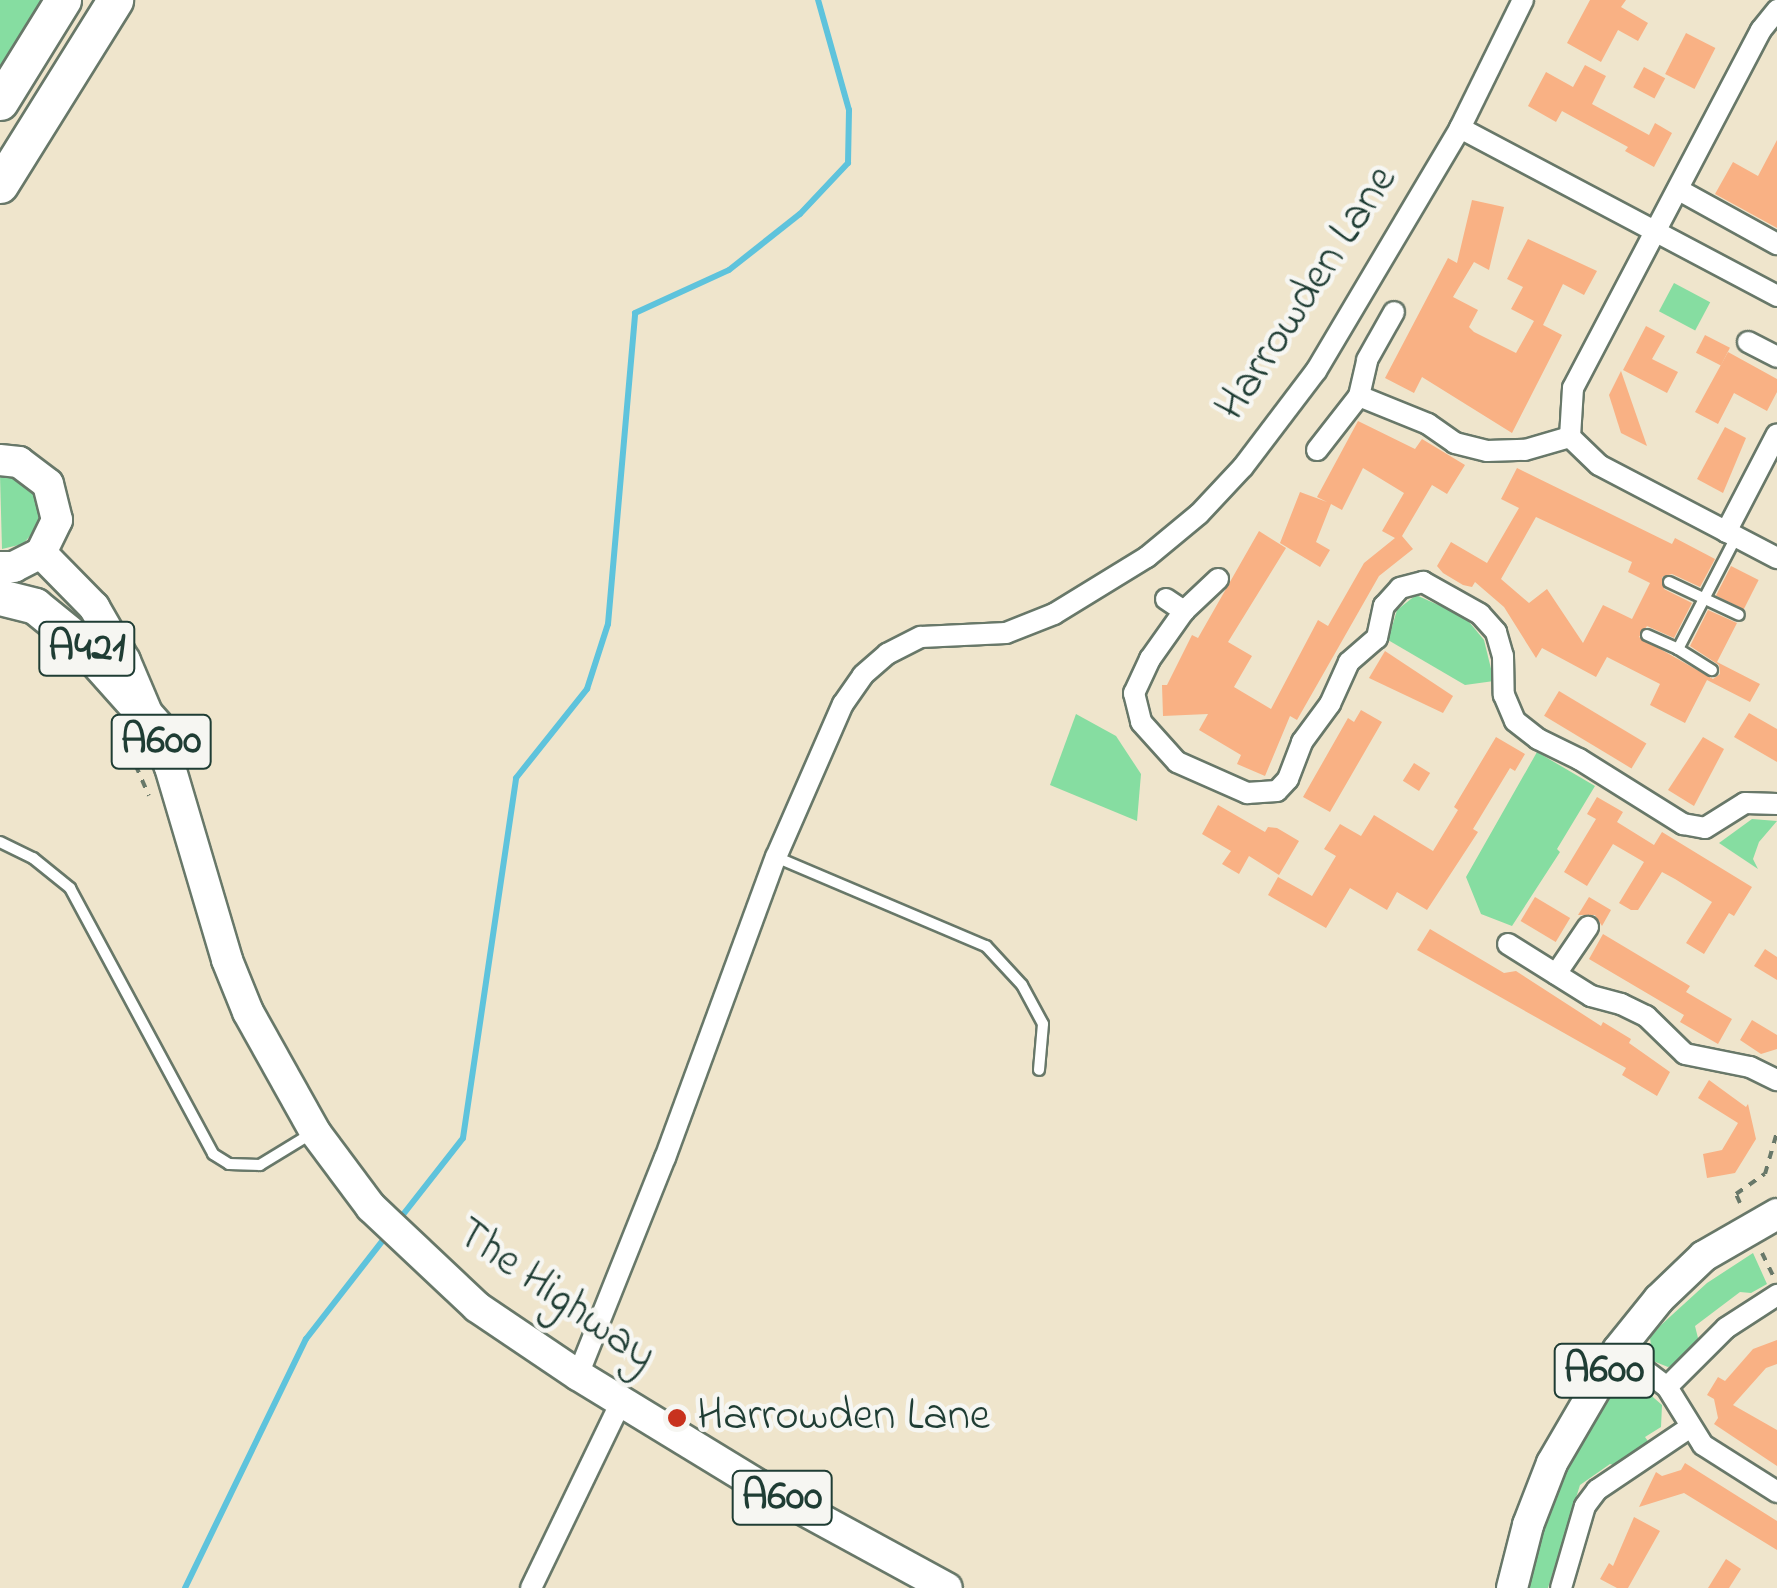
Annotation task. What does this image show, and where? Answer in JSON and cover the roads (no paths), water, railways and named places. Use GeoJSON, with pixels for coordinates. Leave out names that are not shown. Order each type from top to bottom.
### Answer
{"type":"FeatureCollection","features":[{"type":"Feature","properties":{"kind":"highway"},"geometry":{"type":"LineString","coordinates":[[0,102],[63,0]]}},
{"type":"Feature","properties":{"kind":"highway"},"geometry":{"type":"LineString","coordinates":[[0,185],[115,0]]}},
{"type":"Feature","properties":{"kind":"highway","name":"A421"},"geometry":{"type":"LineString","coordinates":[[0,598],[35,606],[82,644],[155,726]]}},
{"type":"Feature","properties":{"kind":"main road"},"geometry":{"type":"LineString","coordinates":[[0,460],[19,462],[48,484],[57,520],[40,553],[14,567],[0,568]]}},
{"type":"Feature","properties":{"kind":"main road","name":"A600"},"geometry":{"type":"LineString","coordinates":[[40,553],[94,607],[126,660],[155,726]]}},
{"type":"Feature","properties":{"kind":"main road","name":"The Highway"},"geometry":{"type":"LineString","coordinates":[[155,726],[227,960],[248,1012],[314,1132],[371,1207],[476,1306],[578,1376],[758,1485],[948,1588]]}},
{"type":"Feature","properties":{"kind":"main road","name":"A600"},"geometry":{"type":"LineString","coordinates":[[1512,1588],[1528,1525],[1552,1463],[1618,1350],[1659,1299],[1704,1256],[1777,1214]]}},
{"type":"Feature","properties":{"kind":"street","name":"Harrowden Lane"},"geometry":{"type":"LineString","coordinates":[[578,1376],[665,1158],[776,857],[844,704],[863,675],[887,654],[921,637],[1006,633],[1054,614],[1147,557],[1210,502],[1243,467],[1316,371],[1460,128],[1523,0]]}},
{"type":"Feature","properties":{"kind":"street"},"geometry":{"type":"LineString","coordinates":[[1771,0],[1777,9],[1761,30],[1573,388],[1570,437],[1599,465],[1777,558]]}},
{"type":"Feature","properties":{"kind":"street"},"geometry":{"type":"LineString","coordinates":[[1460,128],[1777,296]]}},
{"type":"Feature","properties":{"kind":"street"},"geometry":{"type":"LineString","coordinates":[[1679,190],[1777,244]]}},
{"type":"Feature","properties":{"kind":"street"},"geometry":{"type":"LineString","coordinates":[[1317,450],[1359,396],[1367,360],[1394,312]]}},
{"type":"Feature","properties":{"kind":"street"},"geometry":{"type":"LineString","coordinates":[[1748,342],[1777,357]]}},
{"type":"Feature","properties":{"kind":"street"},"geometry":{"type":"LineString","coordinates":[[1359,396],[1428,424],[1456,443],[1487,451],[1525,450],[1570,437]]}},
{"type":"Feature","properties":{"kind":"street"},"geometry":{"type":"LineString","coordinates":[[1731,534],[1777,434]]}},
{"type":"Feature","properties":{"kind":"street"},"geometry":{"type":"LineString","coordinates":[[1218,579],[1175,604],[1134,694],[1141,722],[1177,762],[1248,793],[1278,790],[1288,779],[1302,742],[1330,704],[1348,662],[1377,638],[1384,606],[1400,588],[1423,582],[1480,614],[1496,632],[1503,656],[1504,695],[1515,721],[1538,739],[1579,759],[1683,824],[1705,828],[1745,803],[1777,804]]}},
{"type":"Feature","properties":{"kind":"street"},"geometry":{"type":"LineString","coordinates":[[1556,974],[1588,927]]}},
{"type":"Feature","properties":{"kind":"street"},"geometry":{"type":"LineString","coordinates":[[1508,944],[1591,996],[1622,1004],[1646,1016],[1686,1054],[1750,1068],[1777,1080]]}},
{"type":"Feature","properties":{"kind":"street"},"geometry":{"type":"LineString","coordinates":[[1667,1387],[1726,1328],[1777,1295]]}},
{"type":"Feature","properties":{"kind":"street"},"geometry":{"type":"LineString","coordinates":[[1618,1350],[1667,1387],[1688,1428],[1702,1445],[1777,1492]]}},
{"type":"Feature","properties":{"kind":"street"},"geometry":{"type":"LineString","coordinates":[[531,1588],[622,1400]]}},
{"type":"Feature","properties":{"kind":"street"},"geometry":{"type":"LineString","coordinates":[[1566,1587],[1585,1506],[1597,1490],[1688,1428]]}},
{"type":"Feature","properties":{"kind":"lane"},"geometry":{"type":"LineString","coordinates":[[1678,649],[1705,598],[1731,534]]}},
{"type":"Feature","properties":{"kind":"lane"},"geometry":{"type":"LineString","coordinates":[[1669,582],[1740,616]]}},
{"type":"Feature","properties":{"kind":"lane"},"geometry":{"type":"LineString","coordinates":[[1647,636],[1712,670]]}},
{"type":"Feature","properties":{"kind":"lane"},"geometry":{"type":"LineString","coordinates":[[0,842],[32,858],[70,888],[212,1154],[228,1164],[260,1165],[314,1132]]}},
{"type":"Feature","properties":{"kind":"lane"},"geometry":{"type":"LineString","coordinates":[[776,857],[986,946],[1022,984],[1044,1024],[1039,1070]]}},
{"type":"Feature","properties":{"kind":"waterway"},"geometry":{"type":"LineString","coordinates":[[398,1221],[463,1138],[516,778],[587,689],[608,624],[635,313],[729,270],[800,214],[848,163],[849,110],[818,0]]}},
{"type":"Feature","properties":{"kind":"waterway"},"geometry":{"type":"LineString","coordinates":[[185,1588],[306,1339],[387,1235]]}},
{"type":"Feature","properties":{"kind":"place","name":"Harrowden Lane"},"geometry":{"type":"Point","coordinates":[677,1418]}}]}
